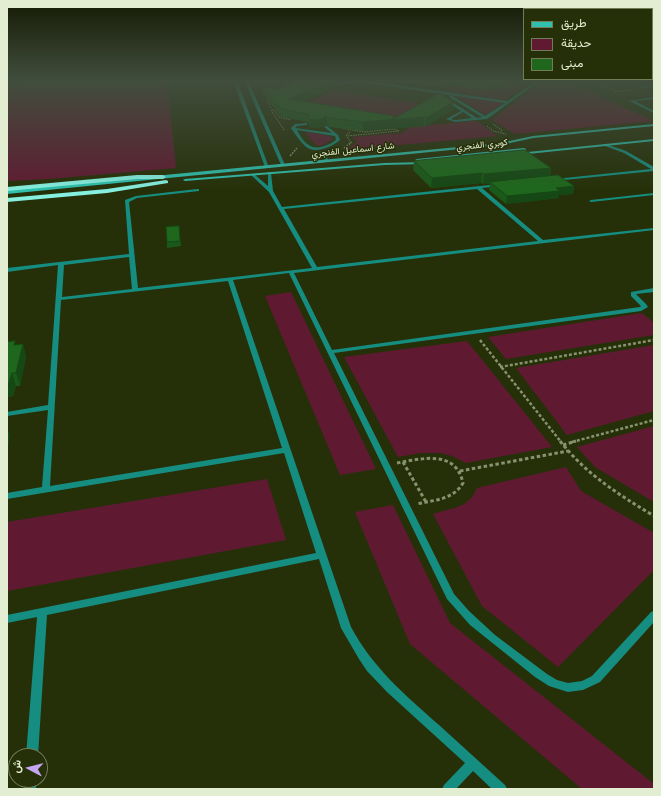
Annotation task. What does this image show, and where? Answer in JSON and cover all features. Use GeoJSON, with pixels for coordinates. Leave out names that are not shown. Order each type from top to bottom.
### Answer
{"type":"FeatureCollection","features":[{"type":"Feature","properties":{"kind":"highway"},"geometry":{"type":"LineString","coordinates":[[7,189],[137,177],[165,179]]}},
{"type":"Feature","properties":{"kind":"highway"},"geometry":{"type":"LineString","coordinates":[[7,200],[106,191],[165,179]]}},
{"type":"Feature","properties":{"kind":"main road","name":"شارع اسماعيل الفنجري"},"geometry":{"type":"LineString","coordinates":[[52,190],[165,179],[327,160],[501,144],[533,137],[654,125]]}},
{"type":"Feature","properties":{"kind":"main road","name":"كوبري الفنجري"},"geometry":{"type":"LineString","coordinates":[[501,144],[654,130]]}},
{"type":"Feature","properties":{"kind":"main road","name":"كوبري الفنجري"},"geometry":{"type":"LineString","coordinates":[[384,164],[654,135]]}},
{"type":"Feature","properties":{"kind":"main road","name":"شارع اسماعيل الفنجري"},"geometry":{"type":"LineString","coordinates":[[165,179],[253,175],[384,164],[432,162],[654,140]]}},
{"type":"Feature","properties":{"kind":"main road"},"geometry":{"type":"LineString","coordinates":[[7,192],[52,190]]}},
{"type":"Feature","properties":{"kind":"main road"},"geometry":{"type":"LineString","coordinates":[[7,196],[52,190]]}},
{"type":"Feature","properties":{"kind":"street"},"geometry":{"type":"LineString","coordinates":[[249,117],[267,167]]}},
{"type":"Feature","properties":{"kind":"street"},"geometry":{"type":"LineString","coordinates":[[262,117],[283,165]]}},
{"type":"Feature","properties":{"kind":"lane"},"geometry":{"type":"LineString","coordinates":[[451,117],[448,119],[455,121],[486,118]]}},
{"type":"Feature","properties":{"kind":"lane"},"geometry":{"type":"LineString","coordinates":[[294,129],[296,125],[306,124]]}},
{"type":"Feature","properties":{"kind":"lane"},"geometry":{"type":"LineString","coordinates":[[318,151],[327,147],[338,139],[326,127]]}},
{"type":"Feature","properties":{"kind":"lane"},"geometry":{"type":"LineString","coordinates":[[294,129],[335,135]]}},
{"type":"Feature","properties":{"kind":"lane"},"geometry":{"type":"LineString","coordinates":[[294,129],[307,146],[318,151],[327,160]]}},
{"type":"Feature","properties":{"kind":"lane"},"geometry":{"type":"LineString","coordinates":[[618,144],[625,149],[625,152]]}},
{"type":"Feature","properties":{"kind":"lane"},"geometry":{"type":"LineString","coordinates":[[606,145],[625,152],[654,169]]}},
{"type":"Feature","properties":{"kind":"lane"},"geometry":{"type":"LineString","coordinates":[[547,180],[654,169]]}},
{"type":"Feature","properties":{"kind":"lane"},"geometry":{"type":"LineString","coordinates":[[269,173],[271,191]]}},
{"type":"Feature","properties":{"kind":"lane"},"geometry":{"type":"LineString","coordinates":[[253,175],[271,191],[315,269]]}},
{"type":"Feature","properties":{"kind":"lane"},"geometry":{"type":"LineString","coordinates":[[281,208],[501,185]]}},
{"type":"Feature","properties":{"kind":"lane"},"geometry":{"type":"LineString","coordinates":[[478,187],[542,242]]}},
{"type":"Feature","properties":{"kind":"lane"},"geometry":{"type":"LineString","coordinates":[[135,290],[127,201],[136,197],[197,190]]}},
{"type":"Feature","properties":{"kind":"lane"},"geometry":{"type":"LineString","coordinates":[[591,201],[654,194]]}},
{"type":"Feature","properties":{"kind":"lane"},"geometry":{"type":"LineString","coordinates":[[58,299],[654,229]]}},
{"type":"Feature","properties":{"kind":"lane"},"geometry":{"type":"LineString","coordinates":[[7,270],[132,255]]}},
{"type":"Feature","properties":{"kind":"lane"},"geometry":{"type":"LineString","coordinates":[[46,490],[61,263]]}},
{"type":"Feature","properties":{"kind":"lane"},"geometry":{"type":"LineString","coordinates":[[291,272],[450,596],[470,620],[544,678],[559,686],[574,688],[586,685],[596,679],[654,616]]}},
{"type":"Feature","properties":{"kind":"lane"},"geometry":{"type":"LineString","coordinates":[[230,279],[346,628],[356,649],[370,668],[389,687],[501,789]]}},
{"type":"Feature","properties":{"kind":"lane"},"geometry":{"type":"LineString","coordinates":[[330,352],[641,308],[645,307],[633,296],[633,293],[654,290]]}},
{"type":"Feature","properties":{"kind":"lane"},"geometry":{"type":"LineString","coordinates":[[7,414],[51,407]]}},
{"type":"Feature","properties":{"kind":"lane"},"geometry":{"type":"LineString","coordinates":[[7,496],[287,450]]}},
{"type":"Feature","properties":{"kind":"lane"},"geometry":{"type":"LineString","coordinates":[[7,619],[322,555]]}},
{"type":"Feature","properties":{"kind":"lane"},"geometry":{"type":"LineString","coordinates":[[33,748],[42,612]]}},
{"type":"Feature","properties":{"kind":"lane"},"geometry":{"type":"LineString","coordinates":[[448,789],[473,763]]}},
{"type":"Feature","properties":{"kind":"path"},"geometry":{"type":"LineString","coordinates":[[493,123],[502,130],[501,132],[493,131]]}},
{"type":"Feature","properties":{"kind":"path"},"geometry":{"type":"LineString","coordinates":[[342,128],[364,132],[394,129],[399,131],[347,136]]}},
{"type":"Feature","properties":{"kind":"path"},"geometry":{"type":"LineString","coordinates":[[473,332],[563,445],[585,470],[606,486],[654,516]]}},
{"type":"Feature","properties":{"kind":"path"},"geometry":{"type":"LineString","coordinates":[[500,366],[654,340]]}},
{"type":"Feature","properties":{"kind":"path"},"geometry":{"type":"LineString","coordinates":[[563,445],[654,420]]}},
{"type":"Feature","properties":{"kind":"path"},"geometry":{"type":"LineString","coordinates":[[460,471],[568,451]]}},
{"type":"Feature","properties":{"kind":"path"},"geometry":{"type":"LineString","coordinates":[[386,466],[421,458],[439,459],[448,462],[460,471],[463,483],[461,488],[456,493],[450,496],[407,506]]}},
{"type":"Feature","properties":{"kind":"path"},"geometry":{"type":"LineString","coordinates":[[402,462],[426,502]]}},
{"type":"Feature","properties":{"kind":"green space"},"geometry":{"type":"Polygon","coordinates":[[[7,117],[171,117],[176,168],[49,179],[7,181],[7,117]]]}},
{"type":"Feature","properties":{"kind":"green space"},"geometry":{"type":"Polygon","coordinates":[[[377,117],[400,117],[395,120],[377,117]]]}},
{"type":"Feature","properties":{"kind":"green space"},"geometry":{"type":"Polygon","coordinates":[[[496,117],[646,117],[654,121],[515,134],[492,120],[496,117]]]}},
{"type":"Feature","properties":{"kind":"green space"},"geometry":{"type":"Polygon","coordinates":[[[477,121],[497,136],[345,150],[357,142],[352,137],[402,133],[411,127],[477,121]]]}},
{"type":"Feature","properties":{"kind":"green space"},"geometry":{"type":"Polygon","coordinates":[[[308,132],[330,136],[333,139],[322,146],[316,145],[305,133],[308,132]]]}},
{"type":"Feature","properties":{"kind":"green space"},"geometry":{"type":"Polygon","coordinates":[[[291,292],[376,469],[340,475],[265,296],[291,292]]]}},
{"type":"Feature","properties":{"kind":"green space"},"geometry":{"type":"Polygon","coordinates":[[[642,313],[654,323],[654,335],[506,359],[488,337],[642,313]]]}},
{"type":"Feature","properties":{"kind":"green space"},"geometry":{"type":"Polygon","coordinates":[[[467,341],[552,447],[466,463],[452,456],[440,453],[421,453],[398,457],[344,357],[467,341]]]}},
{"type":"Feature","properties":{"kind":"green space"},"geometry":{"type":"Polygon","coordinates":[[[654,345],[654,411],[567,435],[516,368],[654,345]]]}},
{"type":"Feature","properties":{"kind":"green space"},"geometry":{"type":"Polygon","coordinates":[[[654,426],[654,502],[595,467],[577,447],[654,426]]]}},
{"type":"Feature","properties":{"kind":"green space"},"geometry":{"type":"Polygon","coordinates":[[[566,467],[581,491],[654,533],[654,570],[558,667],[482,606],[433,514],[465,503],[474,495],[477,488],[566,467]]]}},
{"type":"Feature","properties":{"kind":"green space"},"geometry":{"type":"Polygon","coordinates":[[[267,479],[286,540],[7,591],[7,522],[267,479]]]}},
{"type":"Feature","properties":{"kind":"green space"},"geometry":{"type":"Polygon","coordinates":[[[393,505],[450,623],[654,784],[654,789],[582,789],[410,644],[355,512],[393,505]]]}},
{"type":"Feature","properties":{"kind":"building"},"geometry":{"type":"Polygon","coordinates":[[[309,117],[324,117],[322,119],[310,120],[309,117]]]}},
{"type":"Feature","properties":{"kind":"building"},"geometry":{"type":"Polygon","coordinates":[[[328,117],[394,117],[393,119],[396,117],[422,117],[363,122],[328,117]]]}},
{"type":"Feature","properties":{"kind":"building"},"geometry":{"type":"Polygon","coordinates":[[[525,150],[551,168],[432,178],[414,161],[525,150]]]}},
{"type":"Feature","properties":{"kind":"building"},"geometry":{"type":"Polygon","coordinates":[[[558,175],[574,186],[556,188],[560,191],[507,196],[490,182],[558,175]]]}},
{"type":"Feature","properties":{"kind":"building"},"geometry":{"type":"Polygon","coordinates":[[[179,226],[180,241],[167,242],[166,227],[179,226]]]}},
{"type":"Feature","properties":{"kind":"building"},"geometry":{"type":"Polygon","coordinates":[[[15,341],[14,345],[23,344],[16,373],[12,373],[9,383],[7,383],[7,342],[15,341]]]}}]}
